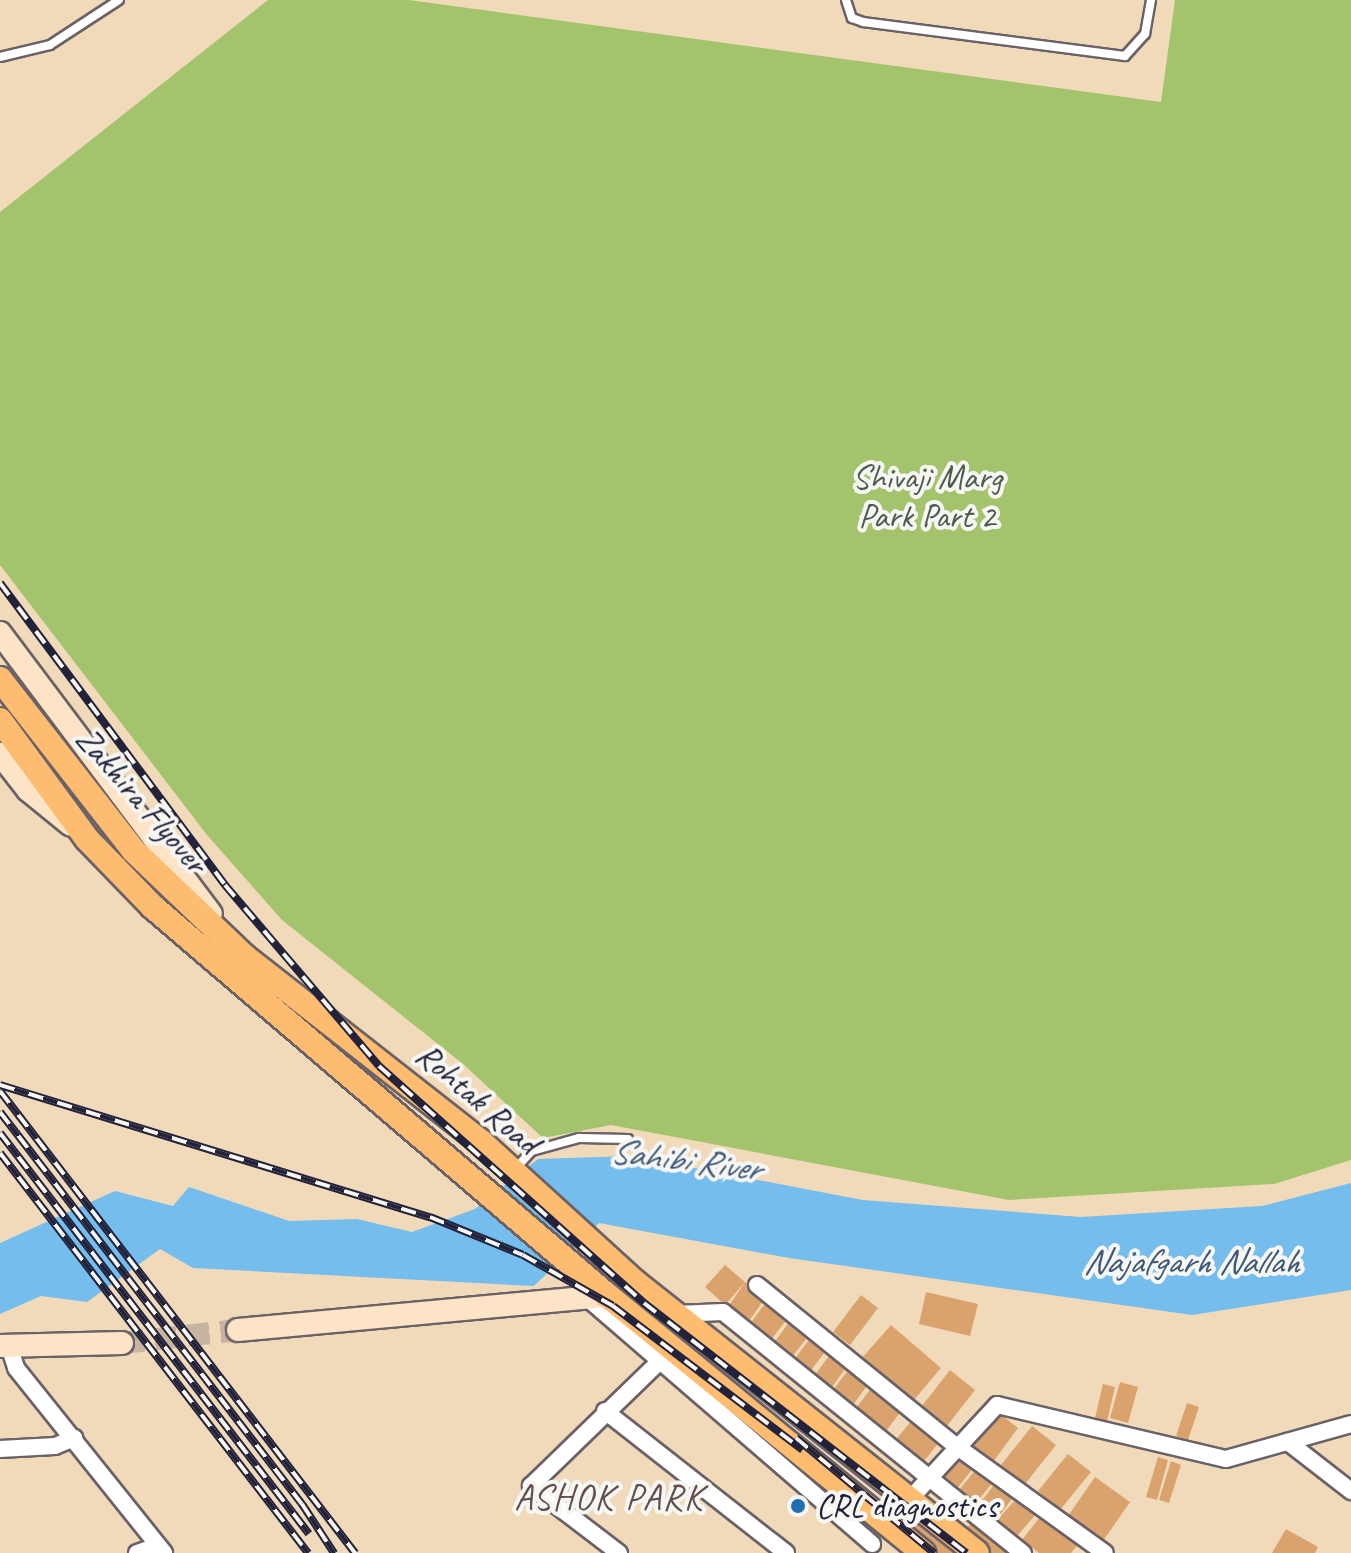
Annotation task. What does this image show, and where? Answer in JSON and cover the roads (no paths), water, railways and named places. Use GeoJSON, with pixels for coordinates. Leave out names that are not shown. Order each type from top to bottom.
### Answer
{"type":"FeatureCollection","features":[{"type":"Feature","properties":{"kind":"main road","name":"Rohtak Road"},"geometry":{"type":"LineString","coordinates":[[0,633],[244,956],[409,1082],[676,1314],[977,1553]]}},
{"type":"Feature","properties":{"kind":"main road","name":"Zakhira Flyover"},"geometry":{"type":"LineString","coordinates":[[0,679],[133,850],[244,956]]}},
{"type":"Feature","properties":{"kind":"main road","name":"Zakhira Flyover"},"geometry":{"type":"LineString","coordinates":[[0,720],[87,839]]}},
{"type":"Feature","properties":{"kind":"main road","name":"Rohtak Road"},"geometry":{"type":"LineString","coordinates":[[0,754],[28,790],[87,839],[153,907],[490,1192],[569,1262],[597,1296],[923,1553]]}},
{"type":"Feature","properties":{"kind":"main road"},"geometry":{"type":"LineString","coordinates":[[238,1330],[597,1296]]}},
{"type":"Feature","properties":{"kind":"main road"},"geometry":{"type":"LineString","coordinates":[[5,1346],[122,1343]]}},
{"type":"Feature","properties":{"kind":"street"},"geometry":{"type":"LineString","coordinates":[[757,1285],[956,1446],[1105,1553]]}},
{"type":"Feature","properties":{"kind":"street"},"geometry":{"type":"LineString","coordinates":[[597,1296],[658,1363],[872,1550]]}},
{"type":"Feature","properties":{"kind":"street"},"geometry":{"type":"LineString","coordinates":[[676,1314],[723,1312],[1023,1553]]}},
{"type":"Feature","properties":{"kind":"street"},"geometry":{"type":"LineString","coordinates":[[5,1346],[16,1368],[160,1549],[137,1553]]}},
{"type":"Feature","properties":{"kind":"street"},"geometry":{"type":"LineString","coordinates":[[619,1553],[531,1486],[658,1363]]}},
{"type":"Feature","properties":{"kind":"street"},"geometry":{"type":"LineString","coordinates":[[910,1499],[997,1405],[1211,1459],[1351,1424]]}},
{"type":"Feature","properties":{"kind":"street"},"geometry":{"type":"LineString","coordinates":[[605,1411],[786,1553]]}},
{"type":"Feature","properties":{"kind":"street"},"geometry":{"type":"LineString","coordinates":[[0,1449],[55,1446],[74,1438]]}},
{"type":"Feature","properties":{"kind":"street"},"geometry":{"type":"LineString","coordinates":[[1288,1442],[1351,1491]]}},
{"type":"Feature","properties":{"kind":"lane"},"geometry":{"type":"LineString","coordinates":[[0,57],[50,45],[119,0]]}},
{"type":"Feature","properties":{"kind":"lane"},"geometry":{"type":"LineString","coordinates":[[846,0],[852,18],[863,22],[1125,56],[1135,51],[1145,34],[1151,0]]}},
{"type":"Feature","properties":{"kind":"lane"},"geometry":{"type":"LineString","coordinates":[[512,1171],[532,1151],[579,1138],[628,1139]]}},
{"type":"Feature","properties":{"kind":"water","name":"Najafgarh Nallah"},"geometry":{"type":"Polygon","coordinates":[[[632,1156],[863,1200],[1081,1217],[1262,1206],[1351,1183],[1351,1290],[1192,1315],[789,1258],[599,1223],[534,1286],[193,1268],[160,1249],[87,1302],[41,1296],[0,1314],[0,1243],[115,1191],[173,1206],[189,1187],[289,1221],[357,1219],[412,1232],[475,1209],[538,1159],[632,1156]]]}},
{"type":"Feature","properties":{"kind":"tunnel"},"geometry":{"type":"LineString","coordinates":[[122,1343],[238,1330]]}},
{"type":"Feature","properties":{"kind":"railway"},"geometry":{"type":"LineString","coordinates":[[0,583],[225,885],[379,1066],[644,1303],[966,1553]]}},
{"type":"Feature","properties":{"kind":"railway"},"geometry":{"type":"LineString","coordinates":[[0,1085],[430,1217],[523,1255],[613,1306],[803,1450]]}},
{"type":"Feature","properties":{"kind":"railway"},"geometry":{"type":"LineString","coordinates":[[0,1091],[355,1553]]}},
{"type":"Feature","properties":{"kind":"railway"},"geometry":{"type":"LineString","coordinates":[[0,1112],[302,1504],[334,1553]]}},
{"type":"Feature","properties":{"kind":"railway"},"geometry":{"type":"LineString","coordinates":[[0,1133],[309,1534]]}},
{"type":"Feature","properties":{"kind":"railway"},"geometry":{"type":"LineString","coordinates":[[0,1153],[308,1553]]}},
{"type":"Feature","properties":{"kind":"railway"},"geometry":{"type":"LineString","coordinates":[[796,1438],[934,1553]]}},
{"type":"Feature","properties":{"kind":"place","name":"CRL diagnostics"},"geometry":{"type":"Point","coordinates":[798,1506]}},
{"type":"Feature","properties":{"kind":"district","name":"ASHOK PARK"},"geometry":{"type":"Point","coordinates":[609,1498]}},
{"type":"Feature","properties":{"kind":"park label","name":"Shivaji Marg Park Part 2"},"geometry":{"type":"Point","coordinates":[927,496]}},
{"type":"Feature","properties":{"kind":"water label","name":"Sahibi River"},"geometry":{"type":"Point","coordinates":[685,1160]}}]}
